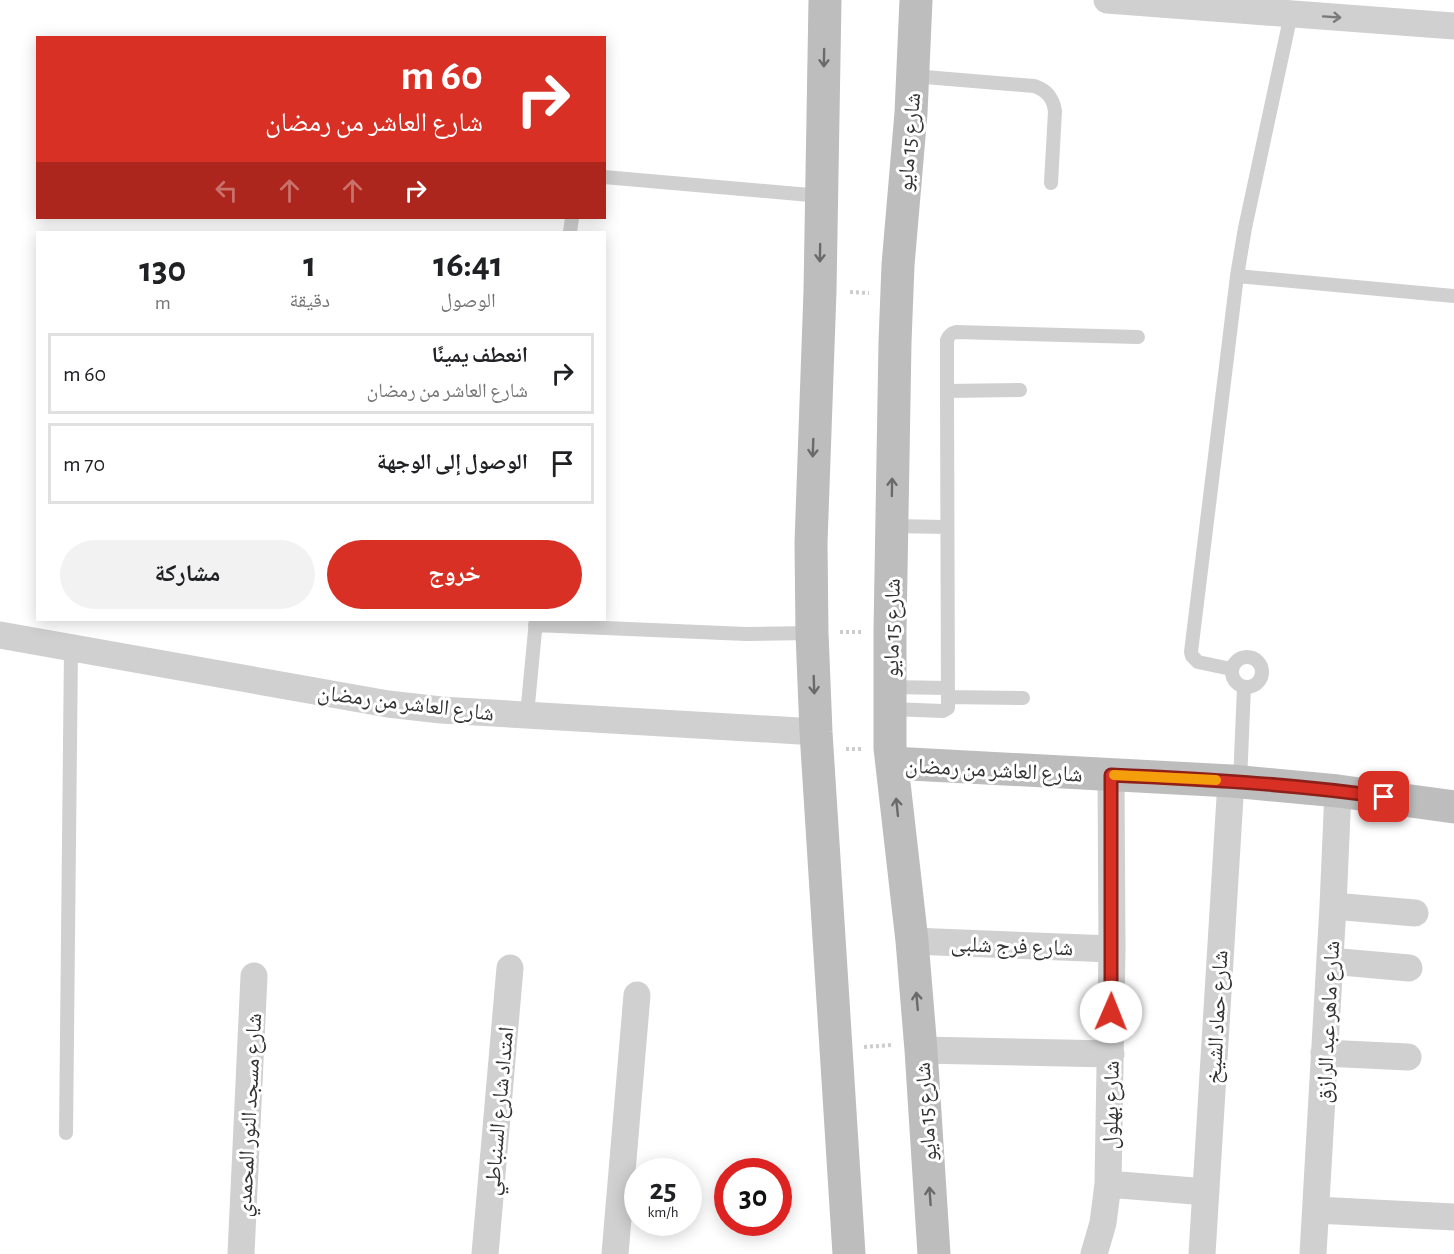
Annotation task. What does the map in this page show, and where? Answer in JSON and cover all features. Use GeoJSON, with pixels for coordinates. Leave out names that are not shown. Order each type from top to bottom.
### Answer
{"type":"FeatureCollection","features":[{"type":"Feature","properties":{"kind":"main road"},"geometry":{"type":"LineString","coordinates":[[825,0],[820,291],[812,520],[812,633],[849,1254]]}},
{"type":"Feature","properties":{"kind":"main road","name":"شارع 15 مايو"},"geometry":{"type":"LineString","coordinates":[[916,0],[895,342],[890,698],[891,756],[912,941],[933,1254]]}},
{"type":"Feature","properties":{"kind":"main road","name":"شارع العاشر من رمضان"},"geometry":{"type":"LineString","coordinates":[[891,756],[1111,775],[1235,781],[1338,791],[1454,807]]}},
{"type":"Feature","properties":{"kind":"street"},"geometry":{"type":"LineString","coordinates":[[1107,0],[1454,26]]}},
{"type":"Feature","properties":{"kind":"street","name":"شارع العاشر من رمضان"},"geometry":{"type":"LineString","coordinates":[[0,635],[388,704],[817,741]]}},
{"type":"Feature","properties":{"kind":"street","name":"شارع بهلول"},"geometry":{"type":"LineString","coordinates":[[1094,1254],[1103,1223],[1108,1184],[1112,949],[1111,775]]}},
{"type":"Feature","properties":{"kind":"street","name":"شارع حماد الشيخ"},"geometry":{"type":"LineString","coordinates":[[1202,1254],[1235,781]]}},
{"type":"Feature","properties":{"kind":"street","name":"شارع ماهر عبد الرازق"},"geometry":{"type":"LineString","coordinates":[[1313,1254],[1338,791]]}},
{"type":"Feature","properties":{"kind":"street"},"geometry":{"type":"LineString","coordinates":[[1333,906],[1415,913]]}},
{"type":"Feature","properties":{"kind":"street","name":"شارع فرج شلبى"},"geometry":{"type":"LineString","coordinates":[[912,941],[1112,949]]}},
{"type":"Feature","properties":{"kind":"street"},"geometry":{"type":"LineString","coordinates":[[1330,961],[1409,968]]}},
{"type":"Feature","properties":{"kind":"street","name":"امتداد شارع السنباطي"},"geometry":{"type":"LineString","coordinates":[[485,1254],[510,968]]}},
{"type":"Feature","properties":{"kind":"street","name":"شارع مسجد النور المحمدي"},"geometry":{"type":"LineString","coordinates":[[241,1254],[254,976]]}},
{"type":"Feature","properties":{"kind":"street"},"geometry":{"type":"LineString","coordinates":[[615,1254],[637,995]]}},
{"type":"Feature","properties":{"kind":"street"},"geometry":{"type":"LineString","coordinates":[[920,1047],[1111,1054]]}},
{"type":"Feature","properties":{"kind":"street"},"geometry":{"type":"LineString","coordinates":[[1324,1053],[1408,1057]]}},
{"type":"Feature","properties":{"kind":"street"},"geometry":{"type":"LineString","coordinates":[[1108,1184],[1206,1192]]}},
{"type":"Feature","properties":{"kind":"street"},"geometry":{"type":"LineString","coordinates":[[1316,1210],[1454,1217]]}},
{"type":"Feature","properties":{"kind":"lane"},"geometry":{"type":"LineString","coordinates":[[1232,669],[1198,662],[1194,660],[1191,652],[1237,276],[1245,228],[1291,14]]}},
{"type":"Feature","properties":{"kind":"lane"},"geometry":{"type":"LineString","coordinates":[[913,76],[1034,86],[1043,89],[1054,102],[1055,111],[1051,183]]}},
{"type":"Feature","properties":{"kind":"lane"},"geometry":{"type":"LineString","coordinates":[[606,177],[821,196]]}},
{"type":"Feature","properties":{"kind":"lane"},"geometry":{"type":"LineString","coordinates":[[1237,276],[1454,296]]}},
{"type":"Feature","properties":{"kind":"lane"},"geometry":{"type":"LineString","coordinates":[[890,698],[943,711],[948,708],[948,336],[952,333],[1138,337]]}},
{"type":"Feature","properties":{"kind":"lane"},"geometry":{"type":"LineString","coordinates":[[947,391],[1020,390]]}},
{"type":"Feature","properties":{"kind":"lane"},"geometry":{"type":"LineString","coordinates":[[892,526],[947,527]]}},
{"type":"Feature","properties":{"kind":"lane"},"geometry":{"type":"LineString","coordinates":[[527,715],[536,622],[746,634],[812,633]]}},
{"type":"Feature","properties":{"kind":"lane"},"geometry":{"type":"LineString","coordinates":[[66,1133],[71,648]]}},
{"type":"Feature","properties":{"kind":"lane"},"geometry":{"type":"LineString","coordinates":[[1241,657],[1250,657],[1257,660],[1262,667],[1262,675],[1259,682],[1252,687],[1244,687],[1232,678],[1232,669],[1241,657]]}},
{"type":"Feature","properties":{"kind":"lane"},"geometry":{"type":"LineString","coordinates":[[1235,781],[1244,687]]}},
{"type":"Feature","properties":{"kind":"lane"},"geometry":{"type":"LineString","coordinates":[[890,698],[948,693],[1023,698]]}},
{"type":"Feature","properties":{"kind":"path"},"geometry":{"type":"LineString","coordinates":[[820,291],[897,294]]}},
{"type":"Feature","properties":{"kind":"path"},"geometry":{"type":"LineString","coordinates":[[812,633],[890,631]]}},
{"type":"Feature","properties":{"kind":"path"},"geometry":{"type":"LineString","coordinates":[[817,741],[891,756]]}},
{"type":"Feature","properties":{"kind":"path"},"geometry":{"type":"LineString","coordinates":[[837,1048],[920,1047]]}},
{"type":"Feature","properties":{"kind":"slow traffic"},"geometry":{"type":"LineString","coordinates":[[1114,775],[1216,780]]}},
{"type":"Feature","properties":{"kind":"route"},"geometry":{"type":"LineString","coordinates":[[1111,1012],[1111,775],[1231,781],[1384,797]]}}]}
